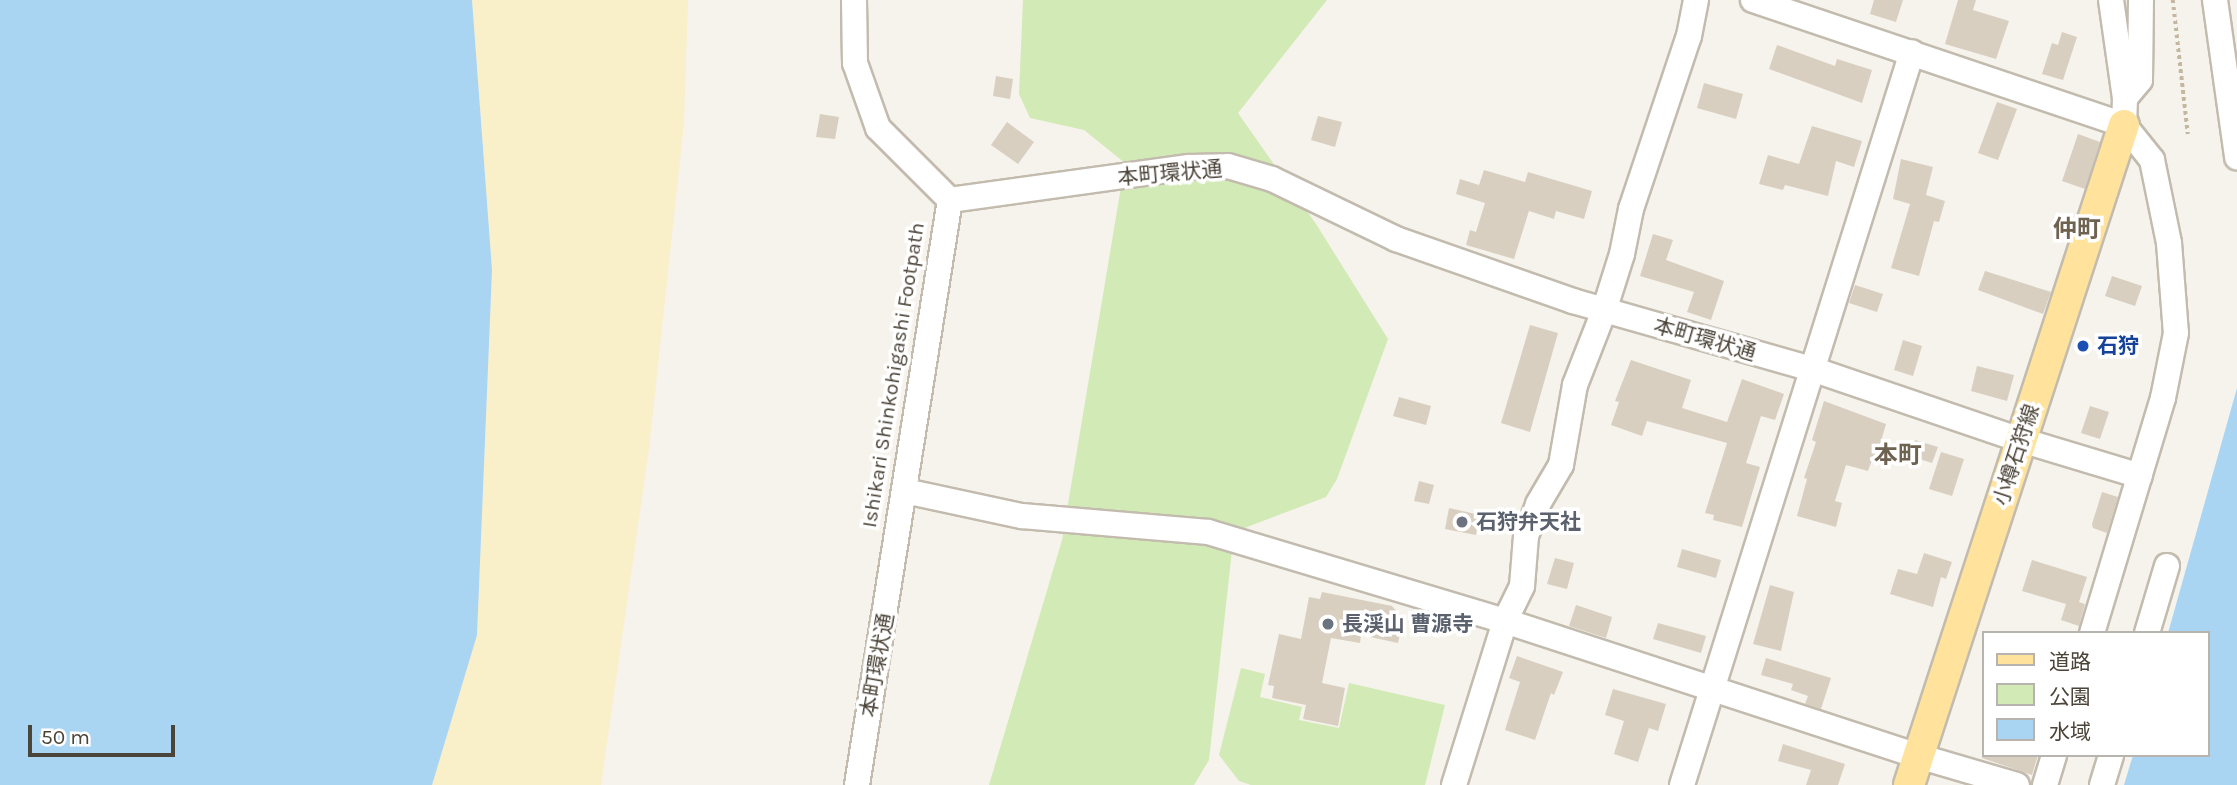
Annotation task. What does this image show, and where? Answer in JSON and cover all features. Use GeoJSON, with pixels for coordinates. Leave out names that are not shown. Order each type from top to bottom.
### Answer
{"type":"FeatureCollection","features":[{"type":"Feature","properties":{"kind":"main road","name":"小樽石狩線"},"geometry":{"type":"LineString","coordinates":[[1909,785],[2124,111]]}},
{"type":"Feature","properties":{"kind":"street"},"geometry":{"type":"LineString","coordinates":[[854,0],[855,63],[878,128],[950,200]]}},
{"type":"Feature","properties":{"kind":"street"},"geometry":{"type":"LineString","coordinates":[[1454,785],[1505,621],[1522,586],[1526,536],[1538,504],[1561,465],[1575,385],[1604,311],[1622,254],[1631,209],[1685,48],[1696,0]]}},
{"type":"Feature","properties":{"kind":"street"},"geometry":{"type":"LineString","coordinates":[[1753,0],[1912,52],[2124,111]]}},
{"type":"Feature","properties":{"kind":"street"},"geometry":{"type":"LineString","coordinates":[[2093,631],[2163,398],[2176,333],[2169,243],[2152,160],[2124,111],[2111,0]]}},
{"type":"Feature","properties":{"kind":"street"},"geometry":{"type":"LineString","coordinates":[[2124,111],[2140,80],[2141,0]]}},
{"type":"Feature","properties":{"kind":"street"},"geometry":{"type":"LineString","coordinates":[[2215,0],[2237,158]]}},
{"type":"Feature","properties":{"kind":"street"},"geometry":{"type":"LineString","coordinates":[[1682,785],[1912,52]]}},
{"type":"Feature","properties":{"kind":"street","name":"本町環状通"},"geometry":{"type":"LineString","coordinates":[[857,785],[950,200],[1189,167],[1228,166],[1272,179],[1396,239],[1604,311],[1812,369],[2140,477]]}},
{"type":"Feature","properties":{"kind":"street"},"geometry":{"type":"LineString","coordinates":[[905,491],[1022,516],[1208,532],[1505,621],[1918,756],[2017,785]]}},
{"type":"Feature","properties":{"kind":"street"},"geometry":{"type":"LineString","coordinates":[[2148,631],[2167,566]]}},
{"type":"Feature","properties":{"kind":"street"},"geometry":{"type":"LineString","coordinates":[[2045,785],[2053,757]]}},
{"type":"Feature","properties":{"kind":"street"},"geometry":{"type":"LineString","coordinates":[[2102,785],[2110,757]]}},
{"type":"Feature","properties":{"kind":"path"},"geometry":{"type":"LineString","coordinates":[[2173,0],[2188,134]]}},
{"type":"Feature","properties":{"kind":"green space"},"geometry":{"type":"Polygon","coordinates":[[[1023,0],[1327,0],[1238,113],[1316,224],[1388,339],[1337,479],[1326,497],[1234,532],[1209,760],[1194,785],[989,785],[1062,540],[1125,163],[1084,130],[1030,118],[1019,94],[1023,0]]]}},
{"type":"Feature","properties":{"kind":"green space"},"geometry":{"type":"Polygon","coordinates":[[[1241,668],[1265,674],[1260,697],[1302,707],[1299,720],[1339,728],[1349,683],[1445,705],[1425,785],[1251,785],[1239,781],[1219,755],[1241,668]]]}},
{"type":"Feature","properties":{"kind":"sand"},"geometry":{"type":"Polygon","coordinates":[[[472,0],[688,0],[684,123],[649,449],[601,785],[432,785],[477,635],[492,270],[472,0]]]}},
{"type":"Feature","properties":{"kind":"water"},"geometry":{"type":"Polygon","coordinates":[[[0,0],[472,0],[492,270],[477,635],[432,785],[0,785],[0,0]]]}},
{"type":"Feature","properties":{"kind":"water"},"geometry":{"type":"Polygon","coordinates":[[[2237,388],[2237,785],[2124,785],[2132,757],[2209,757],[2209,631],[2169,631],[2237,388]]]}},
{"type":"Feature","properties":{"kind":"building"},"geometry":{"type":"Polygon","coordinates":[[[1874,0],[1903,0],[1896,22],[1870,14],[1874,0]]]}},
{"type":"Feature","properties":{"kind":"building"},"geometry":{"type":"Polygon","coordinates":[[[1958,0],[1976,0],[1973,10],[2009,21],[1996,59],[1945,44],[1958,0]]]}},
{"type":"Feature","properties":{"kind":"building"},"geometry":{"type":"Polygon","coordinates":[[[2062,32],[2077,37],[2063,80],[2042,74],[2052,43],[2058,45],[2062,32]]]}},
{"type":"Feature","properties":{"kind":"building"},"geometry":{"type":"Polygon","coordinates":[[[1777,45],[1835,66],[1837,59],[1872,70],[1862,103],[1769,69],[1777,45]]]}},
{"type":"Feature","properties":{"kind":"building"},"geometry":{"type":"Polygon","coordinates":[[[996,76],[1013,79],[1010,99],[993,96],[996,76]]]}},
{"type":"Feature","properties":{"kind":"building"},"geometry":{"type":"Polygon","coordinates":[[[1704,83],[1743,94],[1736,119],[1697,108],[1704,83]]]}},
{"type":"Feature","properties":{"kind":"building"},"geometry":{"type":"Polygon","coordinates":[[[1997,102],[2017,109],[1998,160],[1978,153],[1997,102]]]}},
{"type":"Feature","properties":{"kind":"building"},"geometry":{"type":"Polygon","coordinates":[[[820,114],[839,117],[835,139],[816,137],[820,114]]]}},
{"type":"Feature","properties":{"kind":"building"},"geometry":{"type":"Polygon","coordinates":[[[1318,116],[1342,122],[1335,147],[1311,140],[1318,116]]]}},
{"type":"Feature","properties":{"kind":"building"},"geometry":{"type":"Polygon","coordinates":[[[1007,122],[1034,142],[1018,164],[991,145],[1007,122]]]}},
{"type":"Feature","properties":{"kind":"building"},"geometry":{"type":"Polygon","coordinates":[[[1812,126],[1862,141],[1854,167],[1836,161],[1828,196],[1785,185],[1783,190],[1759,184],[1768,155],[1799,164],[1812,126]]]}},
{"type":"Feature","properties":{"kind":"building"},"geometry":{"type":"Polygon","coordinates":[[[2078,134],[2100,142],[2085,189],[2062,181],[2078,134]]]}},
{"type":"Feature","properties":{"kind":"building"},"geometry":{"type":"Polygon","coordinates":[[[1901,159],[1933,167],[1926,195],[1945,201],[1939,222],[1934,221],[1919,276],[1891,268],[1910,204],[1893,199],[1901,159]]]}},
{"type":"Feature","properties":{"kind":"building"},"geometry":{"type":"Polygon","coordinates":[[[1484,170],[1525,182],[1528,172],[1592,191],[1584,219],[1556,211],[1554,219],[1529,211],[1514,259],[1466,245],[1470,230],[1476,232],[1485,203],[1456,194],[1460,179],[1479,185],[1484,170]]]}},
{"type":"Feature","properties":{"kind":"building"},"geometry":{"type":"Polygon","coordinates":[[[1653,234],[1673,240],[1666,260],[1724,281],[1711,320],[1687,312],[1694,292],[1640,276],[1653,234]]]}},
{"type":"Feature","properties":{"kind":"building"},"geometry":{"type":"Polygon","coordinates":[[[1985,271],[2051,292],[2043,314],[1978,290],[1985,271]]]}},
{"type":"Feature","properties":{"kind":"building"},"geometry":{"type":"Polygon","coordinates":[[[2112,276],[2142,286],[2135,306],[2105,296],[2112,276]]]}},
{"type":"Feature","properties":{"kind":"building"},"geometry":{"type":"Polygon","coordinates":[[[1855,285],[1883,294],[1877,312],[1849,303],[1855,285]]]}},
{"type":"Feature","properties":{"kind":"building"},"geometry":{"type":"Polygon","coordinates":[[[1530,325],[1558,333],[1530,432],[1501,423],[1530,325]]]}},
{"type":"Feature","properties":{"kind":"building"},"geometry":{"type":"Polygon","coordinates":[[[1903,340],[1922,346],[1913,376],[1894,370],[1903,340]]]}},
{"type":"Feature","properties":{"kind":"building"},"geometry":{"type":"Polygon","coordinates":[[[1631,360],[1691,380],[1682,408],[1727,422],[1742,379],[1784,394],[1775,420],[1761,416],[1746,463],[1760,467],[1742,527],[1713,520],[1714,515],[1705,513],[1727,443],[1647,421],[1642,436],[1611,425],[1619,402],[1615,401],[1631,360]]]}},
{"type":"Feature","properties":{"kind":"building"},"geometry":{"type":"Polygon","coordinates":[[[1977,366],[2014,375],[2007,401],[1971,391],[1977,366]]]}},
{"type":"Feature","properties":{"kind":"building"},"geometry":{"type":"Polygon","coordinates":[[[1399,397],[1431,406],[1426,425],[1393,416],[1399,397]]]}},
{"type":"Feature","properties":{"kind":"building"},"geometry":{"type":"Polygon","coordinates":[[[1824,401],[1886,424],[1876,458],[1873,457],[1868,471],[1846,465],[1835,501],[1842,503],[1836,527],[1797,516],[1807,479],[1804,478],[1816,442],[1812,440],[1824,401]]]}},
{"type":"Feature","properties":{"kind":"building"},"geometry":{"type":"Polygon","coordinates":[[[2090,406],[2109,412],[2100,439],[2081,433],[2090,406]]]}},
{"type":"Feature","properties":{"kind":"building"},"geometry":{"type":"Polygon","coordinates":[[[1915,440],[1938,447],[1932,463],[1910,456],[1915,440]]]}},
{"type":"Feature","properties":{"kind":"building"},"geometry":{"type":"Polygon","coordinates":[[[1941,452],[1964,459],[1952,496],[1929,489],[1941,452]]]}},
{"type":"Feature","properties":{"kind":"building"},"geometry":{"type":"Polygon","coordinates":[[[1419,481],[1434,485],[1429,504],[1414,501],[1419,481]]]}},
{"type":"Feature","properties":{"kind":"building"},"geometry":{"type":"Polygon","coordinates":[[[2102,492],[2118,497],[2107,533],[2093,528],[2092,524],[2102,492]]]}},
{"type":"Feature","properties":{"kind":"building","name":"石狩弁天社"},"geometry":{"type":"Polygon","coordinates":[[[1449,508],[1480,515],[1476,535],[1445,529],[1449,508]]]}},
{"type":"Feature","properties":{"kind":"building"},"geometry":{"type":"Polygon","coordinates":[[[1682,549],[1721,560],[1716,578],[1677,567],[1682,549]]]}},
{"type":"Feature","properties":{"kind":"building"},"geometry":{"type":"Polygon","coordinates":[[[1924,553],[1952,562],[1946,579],[1941,577],[1933,607],[1890,594],[1898,569],[1917,574],[1924,553]]]}},
{"type":"Feature","properties":{"kind":"building"},"geometry":{"type":"Polygon","coordinates":[[[1555,558],[1574,563],[1567,589],[1547,584],[1555,558]]]}},
{"type":"Feature","properties":{"kind":"building"},"geometry":{"type":"Polygon","coordinates":[[[2032,560],[2087,577],[2079,602],[2085,604],[2079,626],[2061,620],[2066,604],[2022,591],[2032,560]]]}},
{"type":"Feature","properties":{"kind":"building"},"geometry":{"type":"Polygon","coordinates":[[[1770,585],[1794,592],[1781,651],[1753,644],[1770,585]]]}},
{"type":"Feature","properties":{"kind":"building"},"geometry":{"type":"Polygon","coordinates":[[[1322,592],[1392,606],[1403,619],[1398,643],[1361,635],[1360,643],[1331,638],[1322,683],[1345,688],[1338,726],[1303,719],[1306,705],[1272,698],[1274,686],[1268,685],[1279,634],[1301,639],[1309,597],[1320,599],[1322,592]]]}},
{"type":"Feature","properties":{"kind":"building"},"geometry":{"type":"Polygon","coordinates":[[[1576,605],[1612,617],[1606,638],[1569,626],[1576,605]]]}},
{"type":"Feature","properties":{"kind":"building"},"geometry":{"type":"Polygon","coordinates":[[[1658,623],[1706,636],[1701,653],[1653,639],[1658,623]]]}},
{"type":"Feature","properties":{"kind":"building"},"geometry":{"type":"Polygon","coordinates":[[[1517,656],[1563,672],[1554,695],[1551,693],[1535,740],[1505,730],[1520,682],[1509,678],[1517,656]]]}},
{"type":"Feature","properties":{"kind":"building"},"geometry":{"type":"Polygon","coordinates":[[[1766,658],[1831,678],[1821,709],[1805,704],[1808,696],[1791,690],[1793,684],[1761,675],[1766,658]]]}},
{"type":"Feature","properties":{"kind":"building"},"geometry":{"type":"Polygon","coordinates":[[[1613,689],[1666,704],[1658,731],[1649,728],[1638,762],[1614,754],[1624,721],[1605,715],[1613,689]]]}},
{"type":"Feature","properties":{"kind":"building"},"geometry":{"type":"Polygon","coordinates":[[[1783,744],[1845,764],[1838,785],[1806,785],[1811,770],[1778,761],[1783,744]]]}},
{"type":"Feature","properties":{"kind":"building"},"geometry":{"type":"Polygon","coordinates":[[[1982,757],[2037,757],[2032,775],[1982,757]]]}},
{"type":"Feature","properties":{"kind":"place","name":"石狩"},"geometry":{"type":"Point","coordinates":[2083,346]}},
{"type":"Feature","properties":{"kind":"place","name":"石狩弁天社"},"geometry":{"type":"Point","coordinates":[1462,522]}},
{"type":"Feature","properties":{"kind":"place","name":"長渓山 曹源寺"},"geometry":{"type":"Point","coordinates":[1328,624]}},
{"type":"Feature","properties":{"kind":"district","name":"仲町"},"geometry":{"type":"Point","coordinates":[2077,230]}},
{"type":"Feature","properties":{"kind":"district","name":"本町"},"geometry":{"type":"Point","coordinates":[1898,456]}}]}
